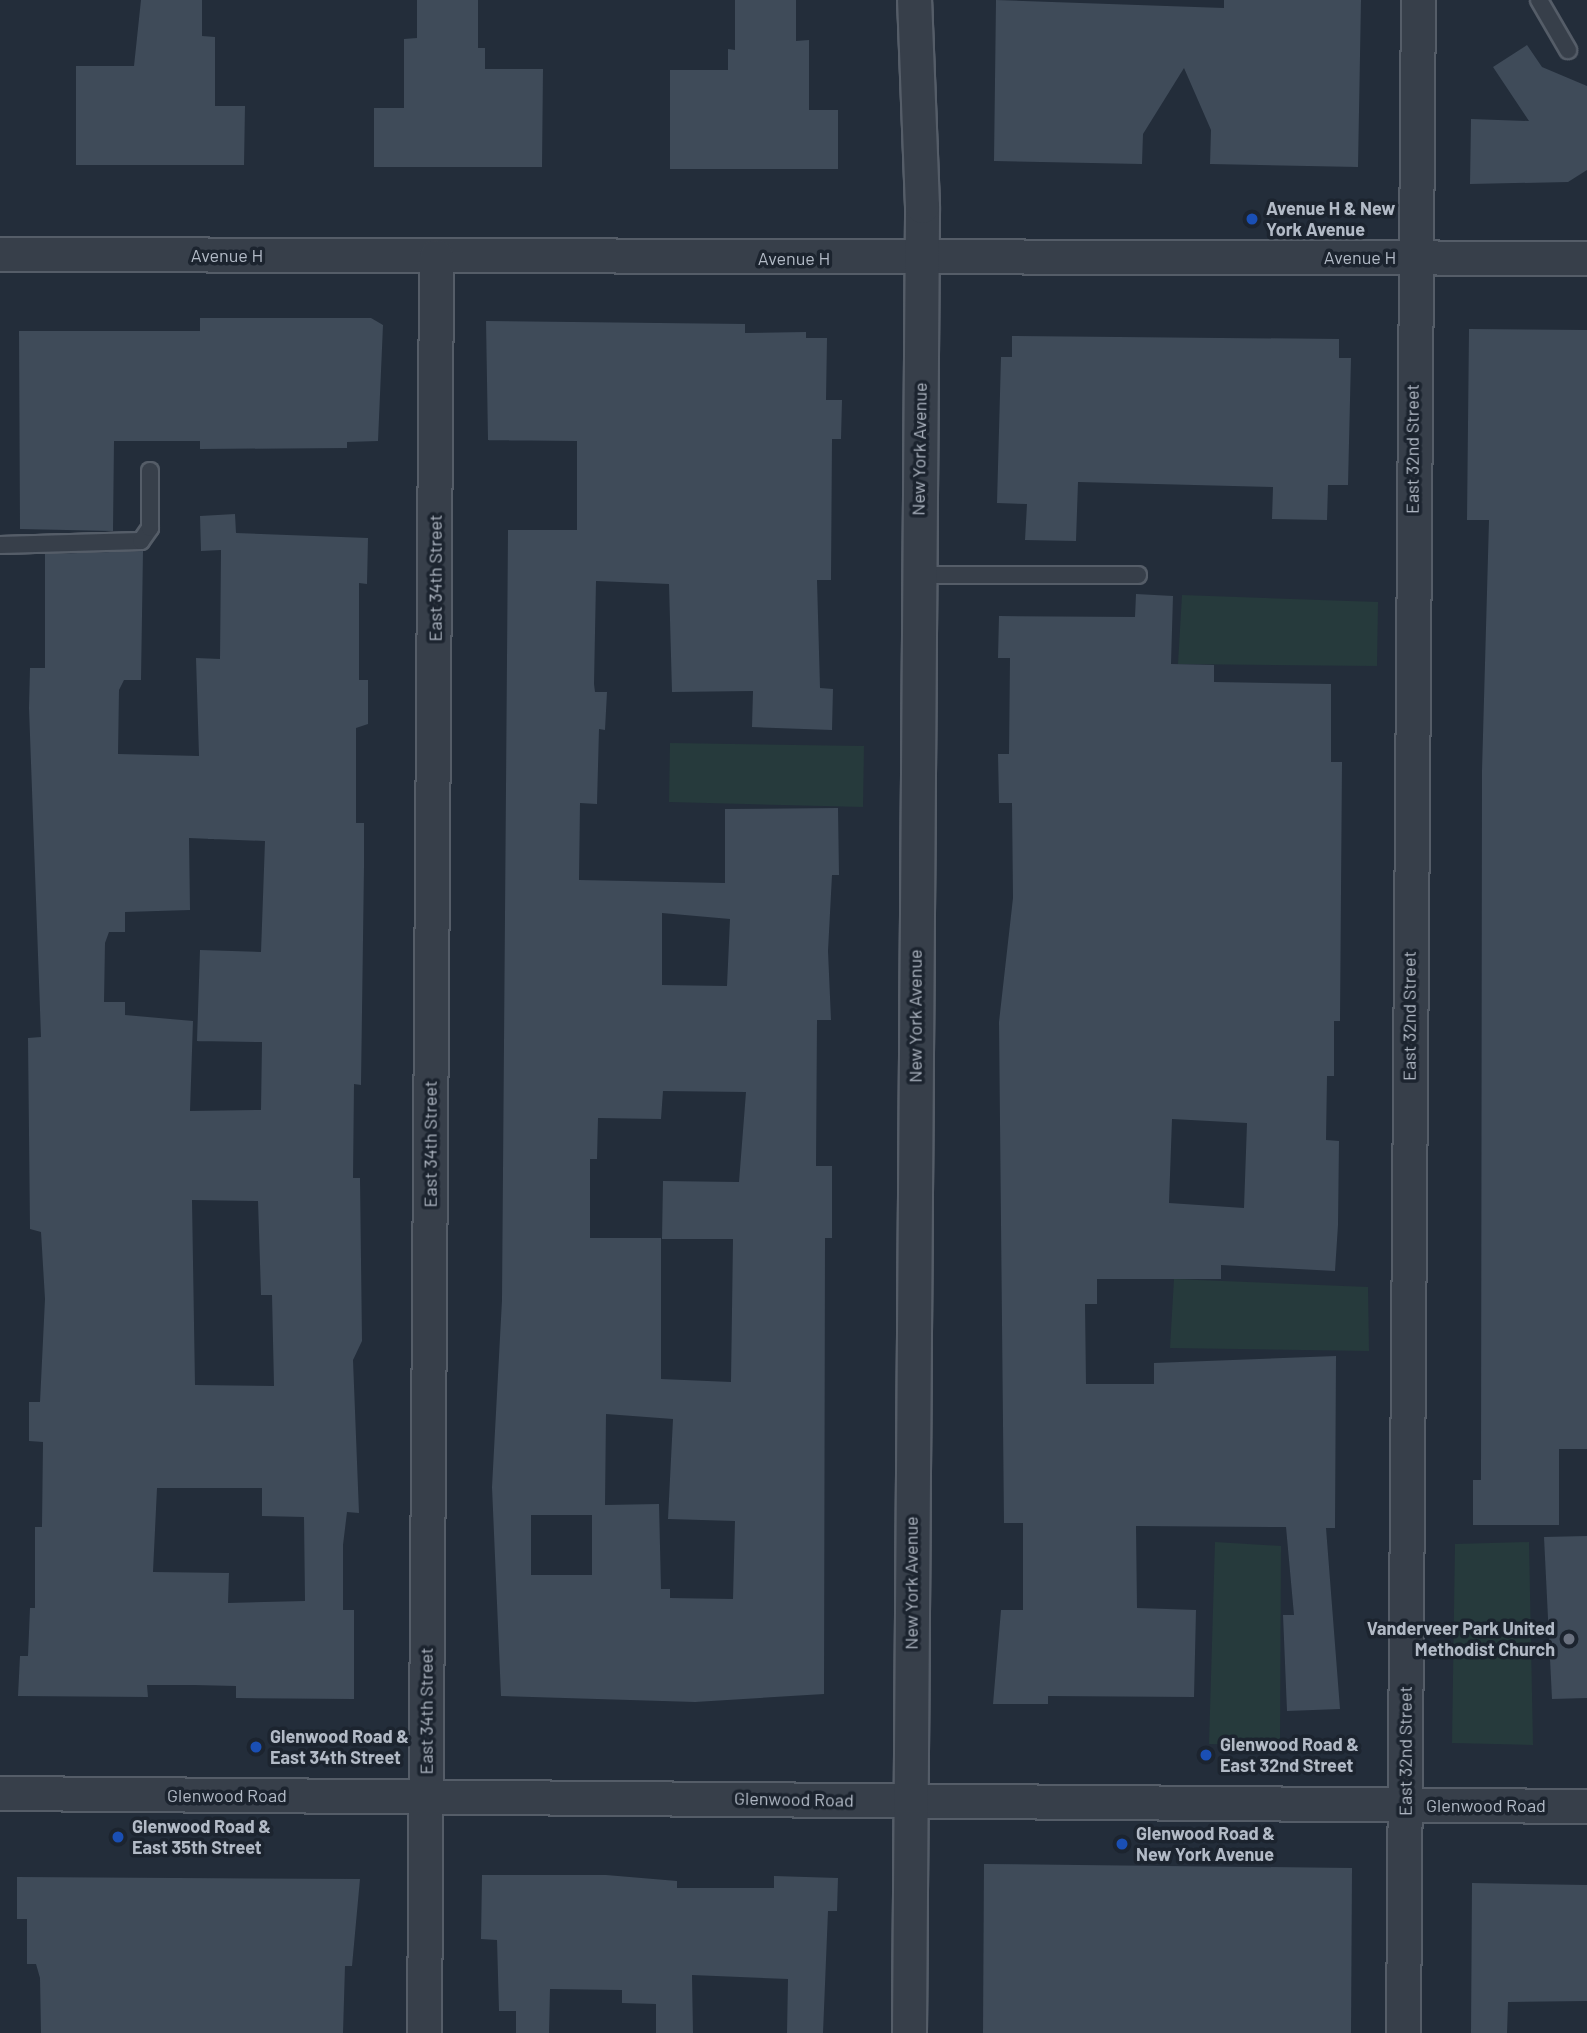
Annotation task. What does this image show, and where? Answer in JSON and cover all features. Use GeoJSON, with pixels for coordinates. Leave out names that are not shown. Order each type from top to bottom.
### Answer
{"type":"FeatureCollection","features":[{"type":"Feature","properties":{"kind":"street","name":"New York Avenue"},"geometry":{"type":"LineString","coordinates":[[909,2033],[921,259],[914,0]]}},
{"type":"Feature","properties":{"kind":"street","name":"East 32nd Street"},"geometry":{"type":"LineString","coordinates":[[1403,2033],[1414,257],[1418,0]]}},
{"type":"Feature","properties":{"kind":"street","name":"Avenue H"},"geometry":{"type":"LineString","coordinates":[[0,254],[921,259],[1587,258]]}},
{"type":"Feature","properties":{"kind":"street","name":"East 34th Street"},"geometry":{"type":"LineString","coordinates":[[424,2033],[436,256]]}},
{"type":"Feature","properties":{"kind":"street","name":"Glenwood Road"},"geometry":{"type":"LineString","coordinates":[[0,1793],[1587,1806]]}},
{"type":"Feature","properties":{"kind":"lane"},"geometry":{"type":"LineString","coordinates":[[1539,0],[1568,50]]}},
{"type":"Feature","properties":{"kind":"lane"},"geometry":{"type":"LineString","coordinates":[[0,545],[141,541],[150,528],[150,471]]}},
{"type":"Feature","properties":{"kind":"lane"},"geometry":{"type":"LineString","coordinates":[[917,575],[1138,575]]}},
{"type":"Feature","properties":{"kind":"green space"},"geometry":{"type":"Polygon","coordinates":[[[1182,595],[1378,602],[1377,666],[1178,664],[1182,595]]]}},
{"type":"Feature","properties":{"kind":"green space"},"geometry":{"type":"Polygon","coordinates":[[[670,743],[864,746],[863,807],[669,802],[670,743]]]}},
{"type":"Feature","properties":{"kind":"green space"},"geometry":{"type":"Polygon","coordinates":[[[1174,1279],[1368,1287],[1369,1351],[1170,1348],[1174,1279]]]}},
{"type":"Feature","properties":{"kind":"green space"},"geometry":{"type":"Polygon","coordinates":[[[1215,1542],[1281,1546],[1280,1746],[1209,1744],[1215,1542]]]}},
{"type":"Feature","properties":{"kind":"green space"},"geometry":{"type":"Polygon","coordinates":[[[1529,1542],[1533,1745],[1452,1743],[1455,1544],[1529,1542]]]}},
{"type":"Feature","properties":{"kind":"building"},"geometry":{"type":"Polygon","coordinates":[[[141,0],[202,0],[202,36],[215,37],[215,106],[245,106],[244,165],[76,165],[76,66],[134,66],[141,0]]]}},
{"type":"Feature","properties":{"kind":"building"},"geometry":{"type":"Polygon","coordinates":[[[417,0],[478,0],[478,48],[485,48],[485,69],[543,69],[542,167],[374,167],[374,108],[404,108],[404,39],[417,38],[417,0]]]}},
{"type":"Feature","properties":{"kind":"building"},"geometry":{"type":"Polygon","coordinates":[[[735,0],[796,0],[796,41],[809,40],[809,110],[838,110],[838,169],[670,169],[670,70],[728,70],[728,49],[735,50],[735,0]]]}},
{"type":"Feature","properties":{"kind":"building"},"geometry":{"type":"Polygon","coordinates":[[[996,0],[1224,8],[1224,0],[1361,0],[1358,167],[1210,164],[1211,130],[1184,68],[1143,134],[1142,164],[994,161],[996,0]]]}},
{"type":"Feature","properties":{"kind":"building"},"geometry":{"type":"Polygon","coordinates":[[[1527,45],[1542,67],[1587,86],[1587,170],[1568,182],[1470,184],[1471,119],[1529,121],[1493,67],[1527,45]]]}},
{"type":"Feature","properties":{"kind":"building"},"geometry":{"type":"Polygon","coordinates":[[[200,318],[371,318],[383,325],[378,441],[347,442],[347,448],[200,449],[200,441],[114,441],[113,531],[20,529],[19,331],[200,331],[200,318]]]}},
{"type":"Feature","properties":{"kind":"building"},"geometry":{"type":"Polygon","coordinates":[[[486,321],[745,324],[745,333],[806,332],[806,338],[827,338],[826,400],[842,400],[841,439],[832,439],[831,580],[817,580],[820,688],[833,689],[832,730],[752,727],[753,691],[672,692],[669,584],[596,581],[594,684],[595,692],[607,692],[605,730],[599,729],[597,804],[580,803],[579,880],[725,883],[725,809],[838,808],[839,875],[832,875],[828,951],[831,1020],[817,1020],[816,1166],[832,1166],[832,1238],[825,1238],[824,1694],[695,1702],[501,1696],[492,1487],[502,1300],[508,530],[577,530],[577,441],[488,440],[486,321]],[[662,913],[662,985],[727,986],[730,919],[662,913]],[[663,1091],[661,1119],[598,1118],[597,1159],[590,1159],[590,1238],[661,1238],[661,1379],[731,1382],[733,1239],[662,1239],[663,1181],[739,1182],[746,1092],[663,1091]],[[606,1414],[605,1505],[659,1504],[661,1589],[670,1589],[670,1598],[733,1599],[735,1521],[668,1519],[673,1419],[606,1414]],[[531,1515],[531,1575],[592,1575],[592,1515],[531,1515]]]}},
{"type":"Feature","properties":{"kind":"building"},"geometry":{"type":"Polygon","coordinates":[[[1469,329],[1587,330],[1587,1449],[1559,1449],[1559,1525],[1473,1525],[1473,1480],[1481,1480],[1482,771],[1489,520],[1467,520],[1469,329]]]}},
{"type":"Feature","properties":{"kind":"building"},"geometry":{"type":"Polygon","coordinates":[[[1012,336],[1339,339],[1339,358],[1351,358],[1348,485],[1328,485],[1327,520],[1272,519],[1273,487],[1078,482],[1076,541],[1025,540],[1027,504],[997,503],[1001,357],[1012,357],[1012,336]]]}},
{"type":"Feature","properties":{"kind":"building"},"geometry":{"type":"Polygon","coordinates":[[[235,514],[236,533],[368,538],[367,584],[359,583],[359,680],[368,680],[368,724],[356,728],[356,823],[364,823],[361,1085],[354,1084],[353,1178],[360,1178],[362,1341],[353,1360],[359,1513],[347,1512],[343,1545],[343,1610],[354,1610],[354,1699],[236,1698],[236,1686],[194,1685],[147,1685],[148,1697],[18,1696],[20,1656],[28,1656],[30,1608],[35,1608],[35,1527],[42,1527],[43,1442],[29,1441],[29,1402],[40,1402],[45,1299],[41,1232],[30,1229],[28,1038],[41,1037],[29,708],[30,668],[45,668],[45,554],[143,551],[141,680],[124,680],[119,690],[118,754],[199,756],[196,658],[220,659],[221,550],[201,551],[200,516],[235,514]],[[189,838],[190,910],[125,912],[125,932],[109,932],[105,943],[104,1002],[125,1002],[125,1015],[193,1021],[190,1111],[261,1110],[262,1042],[197,1041],[200,950],[261,952],[265,841],[189,838]],[[192,1200],[195,1385],[274,1386],[272,1295],[261,1295],[258,1201],[192,1200]],[[157,1488],[153,1572],[229,1573],[228,1603],[305,1601],[304,1517],[262,1516],[262,1488],[157,1488]]]}},
{"type":"Feature","properties":{"kind":"building"},"geometry":{"type":"Polygon","coordinates":[[[1136,594],[1173,596],[1171,664],[1214,665],[1214,682],[1331,684],[1331,762],[1342,762],[1340,1021],[1334,1021],[1334,1076],[1327,1076],[1326,1140],[1339,1141],[1338,1225],[1335,1271],[1221,1265],[1221,1279],[1097,1279],[1097,1304],[1085,1304],[1086,1384],[1154,1384],[1154,1363],[1336,1356],[1335,1528],[1326,1528],[1340,1709],[1287,1711],[1283,1615],[1294,1615],[1286,1527],[1136,1526],[1137,1608],[1196,1610],[1194,1697],[1048,1696],[1048,1704],[993,1704],[1001,1610],[1023,1610],[1023,1523],[1004,1523],[999,1022],[1013,898],[1012,803],[999,803],[998,754],[1009,754],[1010,658],[998,658],[999,616],[1135,617],[1136,594]],[[1172,1119],[1169,1203],[1244,1208],[1247,1123],[1172,1119]]]}},
{"type":"Feature","properties":{"kind":"building","name":"Vanderveer Park United Methodist Church"},"geometry":{"type":"Polygon","coordinates":[[[1587,1536],[1587,1698],[1552,1699],[1544,1537],[1587,1536]]]}},
{"type":"Feature","properties":{"kind":"building"},"geometry":{"type":"Polygon","coordinates":[[[984,1864],[1352,1868],[1351,2033],[983,2033],[984,1864]]]}},
{"type":"Feature","properties":{"kind":"building"},"geometry":{"type":"Polygon","coordinates":[[[482,1875],[606,1875],[677,1881],[677,1888],[774,1888],[774,1876],[838,1878],[837,1911],[828,1911],[823,2033],[787,2033],[788,1979],[692,1975],[693,2033],[656,2033],[656,2004],[622,2003],[622,1990],[550,1989],[549,2033],[516,2033],[516,2011],[499,2011],[497,1940],[481,1939],[482,1875]]]}},
{"type":"Feature","properties":{"kind":"building"},"geometry":{"type":"Polygon","coordinates":[[[17,1877],[360,1879],[352,1966],[345,1966],[343,2033],[41,2033],[40,1978],[36,1964],[27,1964],[27,1919],[17,1919],[17,1877]]]}},
{"type":"Feature","properties":{"kind":"building"},"geometry":{"type":"Polygon","coordinates":[[[1472,1883],[1587,1885],[1587,2001],[1508,2002],[1507,2033],[1471,2033],[1472,1883]]]}},
{"type":"Feature","properties":{"kind":"place","name":"Avenue H & New York Avenue"},"geometry":{"type":"Point","coordinates":[1252,219]}},
{"type":"Feature","properties":{"kind":"place","name":"Vanderveer Park United Methodist Church"},"geometry":{"type":"Point","coordinates":[1569,1639]}},
{"type":"Feature","properties":{"kind":"place","name":"Glenwood Road & East 34th Street"},"geometry":{"type":"Point","coordinates":[256,1747]}},
{"type":"Feature","properties":{"kind":"place","name":"Glenwood Road & East 32nd Street"},"geometry":{"type":"Point","coordinates":[1206,1755]}},
{"type":"Feature","properties":{"kind":"place","name":"Glenwood Road & East 35th Street"},"geometry":{"type":"Point","coordinates":[118,1837]}},
{"type":"Feature","properties":{"kind":"place","name":"Glenwood Road & New York Avenue"},"geometry":{"type":"Point","coordinates":[1122,1844]}}]}
